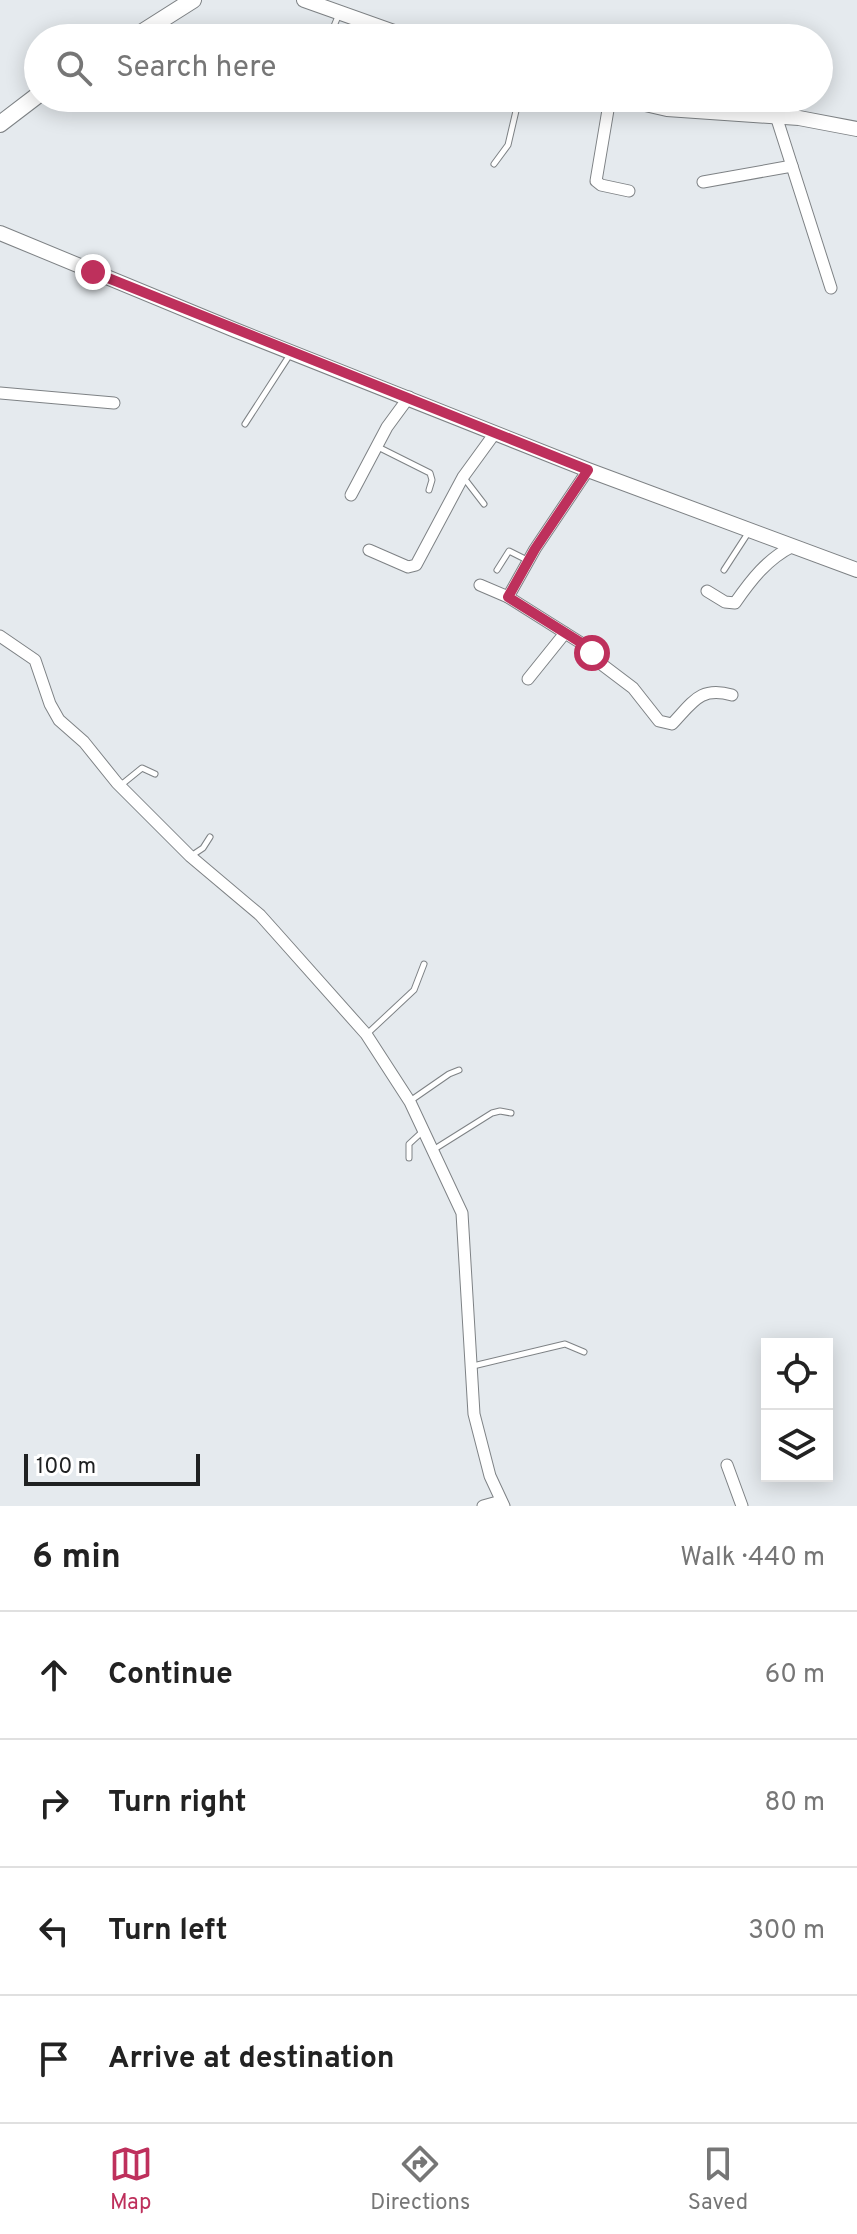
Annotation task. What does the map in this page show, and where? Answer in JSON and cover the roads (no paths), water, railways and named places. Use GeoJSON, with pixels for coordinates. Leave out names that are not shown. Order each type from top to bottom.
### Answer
{"type":"FeatureCollection","features":[{"type":"Feature","properties":{"kind":"main road"},"geometry":{"type":"LineString","coordinates":[[156,24],[193,0]]}},
{"type":"Feature","properties":{"kind":"main road"},"geometry":{"type":"LineString","coordinates":[[0,124],[24,106]]}},
{"type":"Feature","properties":{"kind":"street"},"geometry":{"type":"LineString","coordinates":[[304,0],[371,24]]}},
{"type":"Feature","properties":{"kind":"street"},"geometry":{"type":"LineString","coordinates":[[608,112],[596,181],[629,191]]}},
{"type":"Feature","properties":{"kind":"street"},"geometry":{"type":"LineString","coordinates":[[714,112],[819,121],[857,129]]}},
{"type":"Feature","properties":{"kind":"street"},"geometry":{"type":"LineString","coordinates":[[776,116],[831,288]]}},
{"type":"Feature","properties":{"kind":"street"},"geometry":{"type":"LineString","coordinates":[[703,182],[792,166]]}},
{"type":"Feature","properties":{"kind":"street"},"geometry":{"type":"LineString","coordinates":[[0,233],[588,470],[857,570]]}},
{"type":"Feature","properties":{"kind":"street"},"geometry":{"type":"LineString","coordinates":[[0,393],[114,403]]}},
{"type":"Feature","properties":{"kind":"street"},"geometry":{"type":"LineString","coordinates":[[351,495],[387,427],[409,397]]}},
{"type":"Feature","properties":{"kind":"street"},"geometry":{"type":"LineString","coordinates":[[369,550],[408,567],[416,565],[463,477],[495,433]]}},
{"type":"Feature","properties":{"kind":"street"},"geometry":{"type":"LineString","coordinates":[[508,597],[528,560],[588,470]]}},
{"type":"Feature","properties":{"kind":"street"},"geometry":{"type":"LineString","coordinates":[[707,591],[733,604],[754,575],[777,554],[793,546]]}},
{"type":"Feature","properties":{"kind":"street"},"geometry":{"type":"LineString","coordinates":[[480,585],[508,597],[589,648],[596,660],[633,688],[659,721],[665,724],[672,724],[701,694],[710,691],[732,695]]}},
{"type":"Feature","properties":{"kind":"street"},"geometry":{"type":"LineString","coordinates":[[528,679],[565,633]]}},
{"type":"Feature","properties":{"kind":"street"},"geometry":{"type":"LineString","coordinates":[[0,636],[35,660],[50,704],[59,720],[84,742],[120,786],[190,856],[260,915],[366,1034],[410,1102],[464,1220],[477,1431],[490,1476],[502,1503],[483,1506]]}},
{"type":"Feature","properties":{"kind":"street"},"geometry":{"type":"LineString","coordinates":[[727,1465],[742,1506]]}},
{"type":"Feature","properties":{"kind":"lane"},"geometry":{"type":"LineString","coordinates":[[335,24],[339,13]]}},
{"type":"Feature","properties":{"kind":"lane"},"geometry":{"type":"LineString","coordinates":[[494,164],[508,145],[516,112]]}},
{"type":"Feature","properties":{"kind":"lane"},"geometry":{"type":"LineString","coordinates":[[245,424],[292,352]]}},
{"type":"Feature","properties":{"kind":"lane"},"geometry":{"type":"LineString","coordinates":[[377,446],[430,473],[432,480],[429,490]]}},
{"type":"Feature","properties":{"kind":"lane"},"geometry":{"type":"LineString","coordinates":[[463,477],[484,504]]}},
{"type":"Feature","properties":{"kind":"lane"},"geometry":{"type":"LineString","coordinates":[[724,570],[750,529]]}},
{"type":"Feature","properties":{"kind":"lane"},"geometry":{"type":"LineString","coordinates":[[497,570],[509,551],[528,560]]}},
{"type":"Feature","properties":{"kind":"lane"},"geometry":{"type":"LineString","coordinates":[[120,786],[142,768],[155,774]]}},
{"type":"Feature","properties":{"kind":"lane"},"geometry":{"type":"LineString","coordinates":[[190,856],[203,848],[210,837]]}},
{"type":"Feature","properties":{"kind":"lane"},"geometry":{"type":"LineString","coordinates":[[366,1034],[414,990],[424,964]]}},
{"type":"Feature","properties":{"kind":"lane"},"geometry":{"type":"LineString","coordinates":[[410,1102],[459,1070]]}},
{"type":"Feature","properties":{"kind":"lane"},"geometry":{"type":"LineString","coordinates":[[433,1150],[492,1113],[511,1113]]}},
{"type":"Feature","properties":{"kind":"lane"},"geometry":{"type":"LineString","coordinates":[[409,1158],[409,1144],[423,1132]]}},
{"type":"Feature","properties":{"kind":"lane"},"geometry":{"type":"LineString","coordinates":[[472,1366],[565,1344],[584,1352]]}}]}
